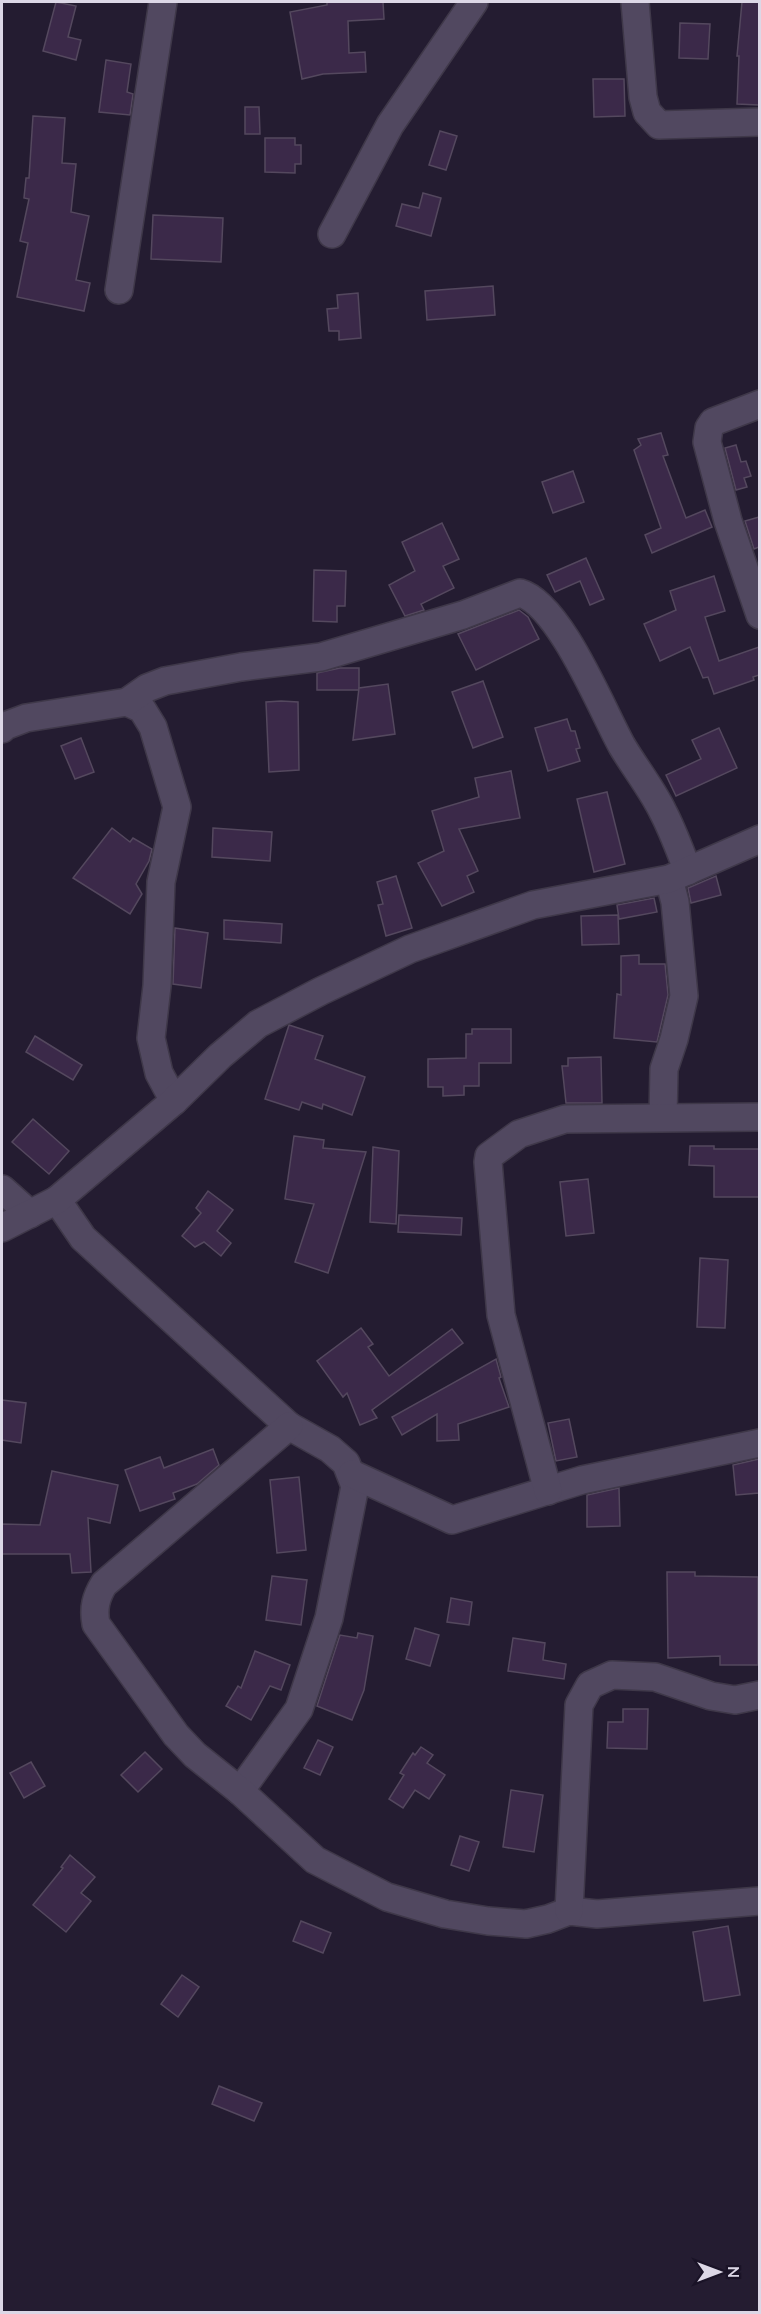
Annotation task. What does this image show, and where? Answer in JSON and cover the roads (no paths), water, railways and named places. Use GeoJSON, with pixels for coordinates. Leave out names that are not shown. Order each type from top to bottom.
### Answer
{"type":"FeatureCollection","features":[{"type":"Feature","properties":{"kind":"street"},"geometry":{"type":"LineString","coordinates":[[119,290],[163,2]]}},
{"type":"Feature","properties":{"kind":"street"},"geometry":{"type":"LineString","coordinates":[[332,234],[390,125],[474,2]]}},
{"type":"Feature","properties":{"kind":"street"},"geometry":{"type":"LineString","coordinates":[[635,2],[643,97],[647,112],[659,125],[759,122]]}},
{"type":"Feature","properties":{"kind":"street"},"geometry":{"type":"LineString","coordinates":[[759,404],[713,422],[707,442],[728,521],[759,615]]}},
{"type":"Feature","properties":{"kind":"street"},"geometry":{"type":"LineString","coordinates":[[2,729],[26,718],[126,702],[165,681],[240,667],[321,657],[464,615],[520,593],[530,595],[541,605],[574,651],[622,746],[663,811],[679,875],[675,902],[684,996],[664,1069],[663,1117]]}},
{"type":"Feature","properties":{"kind":"street"},"geometry":{"type":"LineString","coordinates":[[126,702],[142,709],[153,727],[177,807],[161,882],[157,986],[151,1038],[159,1073],[174,1101]]}},
{"type":"Feature","properties":{"kind":"street"},"geometry":{"type":"LineString","coordinates":[[2,1228],[57,1200],[174,1101],[220,1056],[258,1024],[321,991],[410,949],[533,905],[679,875],[759,839]]}},
{"type":"Feature","properties":{"kind":"street"},"geometry":{"type":"LineString","coordinates":[[548,1491],[501,1315],[489,1156],[519,1134],[565,1119],[759,1117]]}},
{"type":"Feature","properties":{"kind":"street"},"geometry":{"type":"LineString","coordinates":[[2,1189],[30,1214]]}},
{"type":"Feature","properties":{"kind":"street"},"geometry":{"type":"LineString","coordinates":[[57,1200],[83,1238],[289,1426],[330,1449],[346,1462],[352,1474],[355,1486],[329,1618],[299,1709],[240,1791]]}},
{"type":"Feature","properties":{"kind":"street"},"geometry":{"type":"LineString","coordinates":[[289,1426],[105,1584],[96,1597],[94,1614],[96,1624],[176,1736],[315,1860],[387,1897],[445,1914],[526,1924],[569,1911],[597,1914],[759,1901]]}},
{"type":"Feature","properties":{"kind":"street"},"geometry":{"type":"LineString","coordinates":[[352,1474],[452,1520],[592,1478],[759,1443]]}},
{"type":"Feature","properties":{"kind":"street"},"geometry":{"type":"LineString","coordinates":[[569,1911],[579,1705],[590,1685],[612,1675],[655,1677],[711,1696],[735,1700],[759,1695]]}}]}
